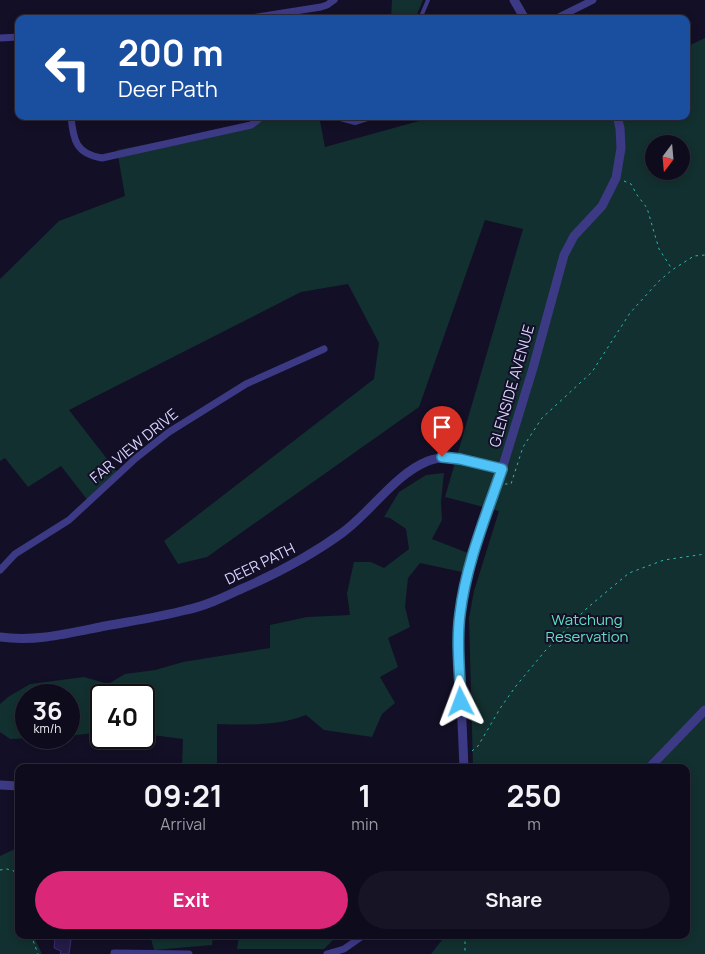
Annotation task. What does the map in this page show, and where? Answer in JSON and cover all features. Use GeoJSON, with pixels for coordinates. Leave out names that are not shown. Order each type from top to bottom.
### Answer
{"type":"FeatureCollection","features":[{"type":"Feature","properties":{"kind":"street"},"geometry":{"type":"LineString","coordinates":[[270,15],[321,7],[334,0]]}},
{"type":"Feature","properties":{"kind":"street"},"geometry":{"type":"LineString","coordinates":[[514,0],[523,15]]}},
{"type":"Feature","properties":{"kind":"street"},"geometry":{"type":"LineString","coordinates":[[563,15],[593,0]]}},
{"type":"Feature","properties":{"kind":"street"},"geometry":{"type":"LineString","coordinates":[[0,38],[15,37]]}},
{"type":"Feature","properties":{"kind":"street"},"geometry":{"type":"LineString","coordinates":[[71,120],[72,131],[78,146],[87,154],[102,158],[250,125],[257,120]]}},
{"type":"Feature","properties":{"kind":"street","name":"GLENSIDE AVENUE"},"geometry":{"type":"LineString","coordinates":[[464,764],[458,648],[460,614],[466,579],[533,368],[564,256],[574,236],[605,201],[616,178],[622,148],[618,120]]}},
{"type":"Feature","properties":{"kind":"street","name":"FAR VIEW DRIVE"},"geometry":{"type":"LineString","coordinates":[[0,570],[15,554],[69,520],[136,458],[169,432],[246,384],[324,349]]}},
{"type":"Feature","properties":{"kind":"street","name":"DEER PATH"},"geometry":{"type":"LineString","coordinates":[[0,637],[14,639],[52,637],[187,610],[211,603],[259,582],[314,553],[351,526],[406,474],[429,460],[442,457],[460,459],[502,469]]}},
{"type":"Feature","properties":{"kind":"street"},"geometry":{"type":"LineString","coordinates":[[653,764],[705,710]]}},
{"type":"Feature","properties":{"kind":"street"},"geometry":{"type":"LineString","coordinates":[[0,785],[15,786]]}},
{"type":"Feature","properties":{"kind":"street"},"geometry":{"type":"LineString","coordinates":[[327,954],[344,948],[358,939]]}},
{"type":"Feature","properties":{"kind":"street"},"geometry":{"type":"LineString","coordinates":[[114,953],[189,954]]}},
{"type":"Feature","properties":{"kind":"lane"},"geometry":{"type":"LineString","coordinates":[[422,15],[428,0]]}},
{"type":"Feature","properties":{"kind":"lane"},"geometry":{"type":"LineString","coordinates":[[344,120],[355,123],[364,120]]}},
{"type":"Feature","properties":{"kind":"path"},"geometry":{"type":"LineString","coordinates":[[616,178],[631,184],[647,208],[659,250],[672,270]]}},
{"type":"Feature","properties":{"kind":"path"},"geometry":{"type":"LineString","coordinates":[[497,484],[511,484],[523,447],[542,418],[592,372],[630,312],[672,270],[694,256],[705,255]]}},
{"type":"Feature","properties":{"kind":"path"},"geometry":{"type":"LineString","coordinates":[[463,757],[478,746],[516,686],[545,651],[586,609],[629,573],[664,560],[705,554]]}},
{"type":"Feature","properties":{"kind":"path"},"geometry":{"type":"LineString","coordinates":[[0,870],[7,869],[15,873]]}},
{"type":"Feature","properties":{"kind":"path"},"geometry":{"type":"LineString","coordinates":[[32,939],[38,954]]}},
{"type":"Feature","properties":{"kind":"path"},"geometry":{"type":"LineString","coordinates":[[465,939],[465,954]]}},
{"type":"Feature","properties":{"kind":"green space"},"geometry":{"type":"Polygon","coordinates":[[[392,0],[423,0],[417,15],[391,15],[392,0]]]}},
{"type":"Feature","properties":{"kind":"green space","name":"Watchung Reservation"},"geometry":{"type":"Polygon","coordinates":[[[705,38],[705,954],[431,954],[443,939],[690,939],[690,764],[473,764],[469,618],[474,591],[499,511],[445,497],[523,229],[485,220],[419,407],[207,557],[178,564],[164,541],[374,379],[379,343],[348,284],[301,292],[69,410],[118,473],[89,502],[61,466],[28,487],[5,458],[0,461],[0,279],[59,221],[125,196],[117,150],[251,124],[254,120],[320,120],[325,147],[423,120],[690,120],[690,45],[705,38]]]}},
{"type":"Feature","properties":{"kind":"green space"},"geometry":{"type":"Polygon","coordinates":[[[444,473],[441,502],[442,520],[432,539],[468,553],[462,572],[420,563],[408,578],[405,607],[410,627],[388,638],[398,667],[380,677],[395,703],[382,714],[372,737],[324,730],[306,715],[273,723],[217,724],[217,764],[182,764],[183,739],[155,735],[155,684],[108,684],[125,674],[155,670],[183,662],[270,648],[270,625],[307,617],[350,615],[347,593],[354,562],[371,562],[384,568],[409,549],[406,529],[390,518],[384,517],[399,492],[426,475],[444,473]]]}},
{"type":"Feature","properties":{"kind":"green space"},"geometry":{"type":"Polygon","coordinates":[[[84,677],[108,684],[90,684],[90,733],[80,735],[80,684],[30,684],[84,677]]]}},
{"type":"Feature","properties":{"kind":"green space"},"geometry":{"type":"Polygon","coordinates":[[[15,693],[15,739],[10,739],[0,732],[0,704],[15,693]]]}},
{"type":"Feature","properties":{"kind":"green space"},"geometry":{"type":"Polygon","coordinates":[[[15,849],[15,939],[35,939],[42,954],[0,954],[0,856],[15,849]]]}},
{"type":"Feature","properties":{"kind":"green space"},"geometry":{"type":"Polygon","coordinates":[[[151,939],[213,939],[212,945],[154,950],[151,939]]]}},
{"type":"Feature","properties":{"kind":"green space"},"geometry":{"type":"Polygon","coordinates":[[[239,939],[334,939],[324,949],[237,949],[239,939]]]}},
{"type":"Feature","properties":{"kind":"building"},"geometry":{"type":"Polygon","coordinates":[[[55,939],[71,940],[69,954],[60,954],[61,951],[54,948],[55,939]]]}},
{"type":"Feature","properties":{"kind":"route"},"geometry":{"type":"LineString","coordinates":[[442,457],[460,459],[502,469],[472,559],[462,596],[458,629],[461,702]]}}]}
